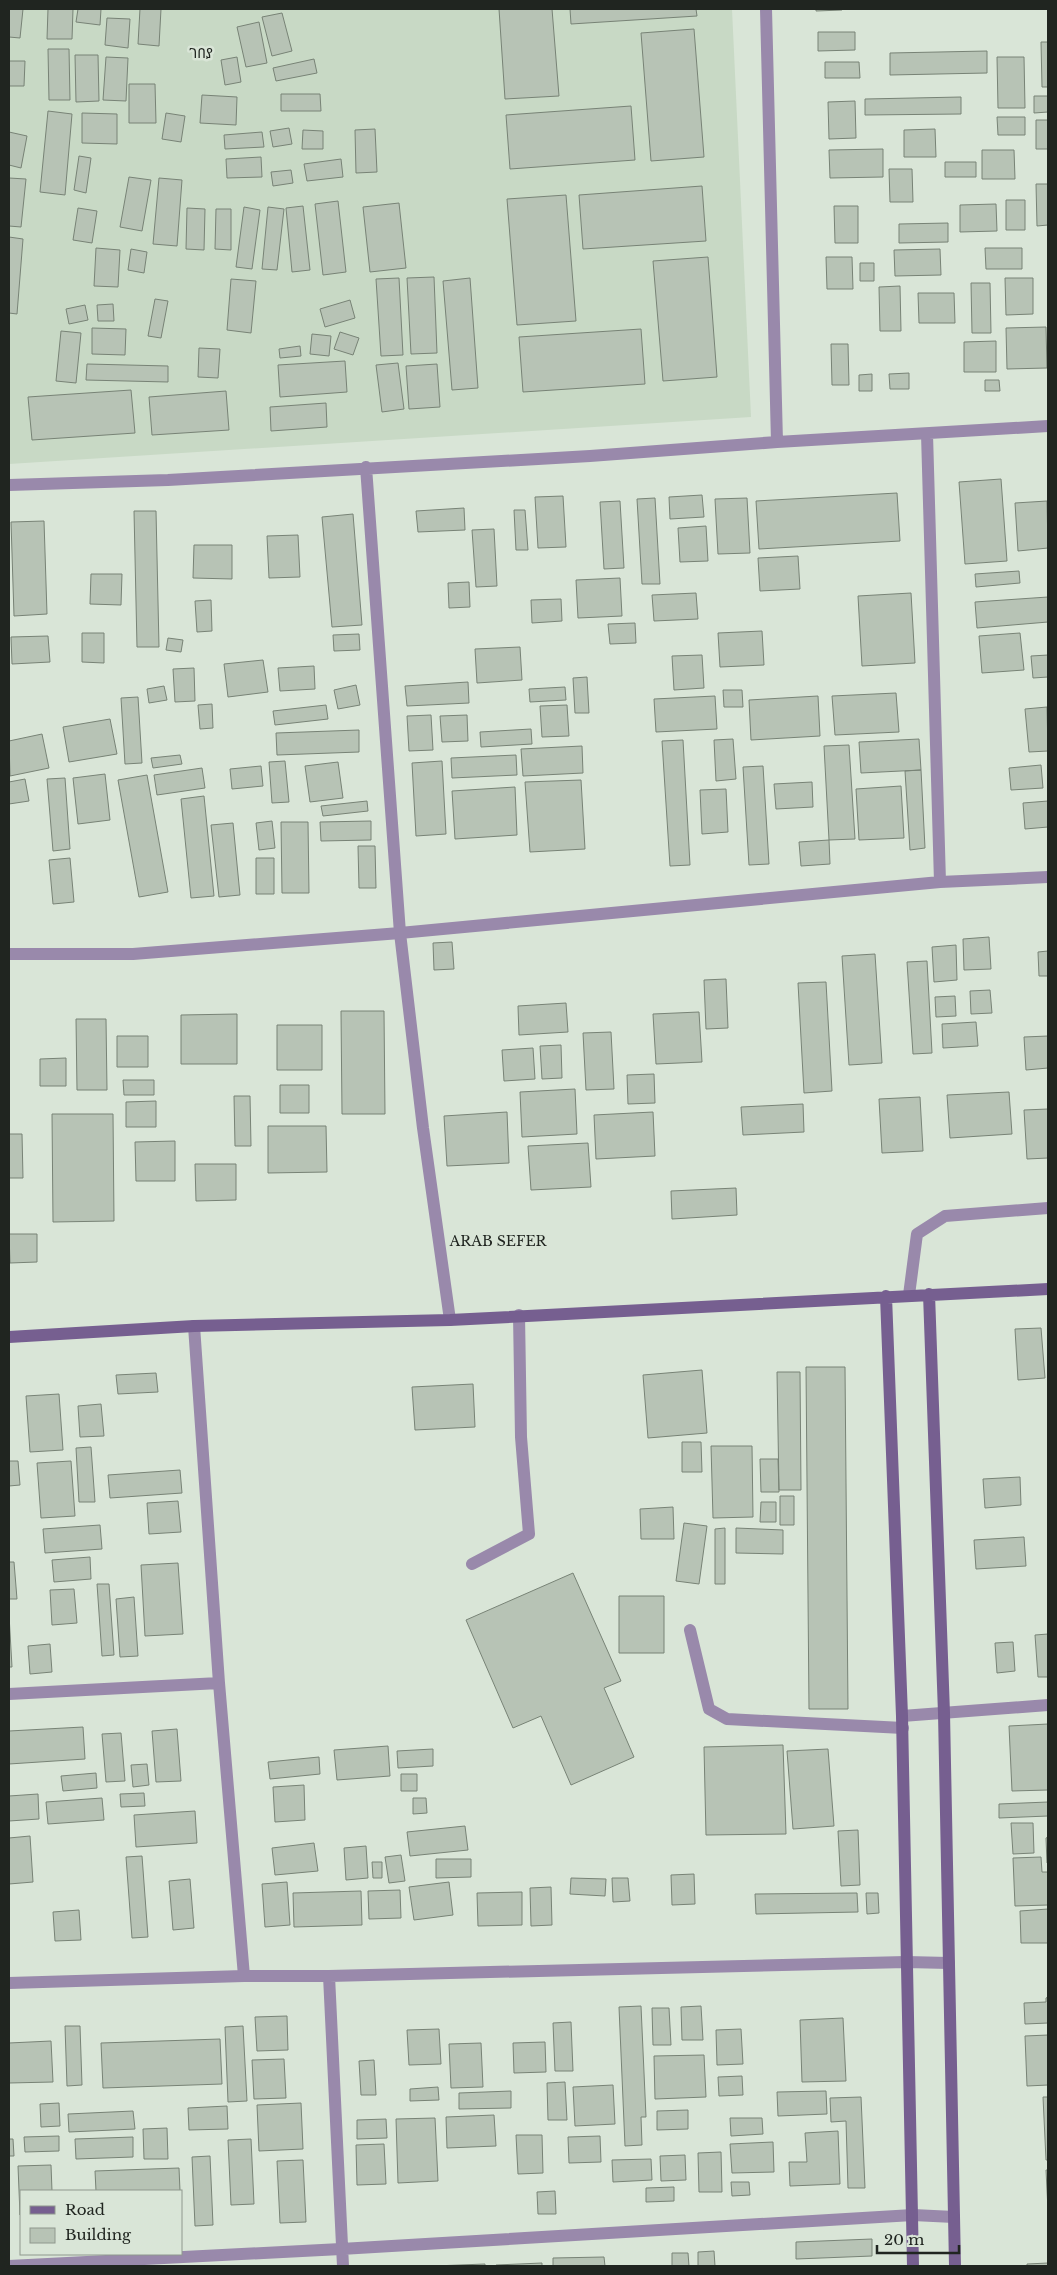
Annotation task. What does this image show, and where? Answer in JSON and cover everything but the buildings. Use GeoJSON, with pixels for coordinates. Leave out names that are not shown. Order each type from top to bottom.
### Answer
{"type":"FeatureCollection","features":[{"type":"Feature","properties":{"kind":"street"},"geometry":{"type":"LineString","coordinates":[[766,9],[777,442]]}},
{"type":"Feature","properties":{"kind":"street"},"geometry":{"type":"LineString","coordinates":[[9,485],[168,480],[590,456],[777,442],[1048,426]]}},
{"type":"Feature","properties":{"kind":"street"},"geometry":{"type":"LineString","coordinates":[[927,434],[940,882]]}},
{"type":"Feature","properties":{"kind":"street"},"geometry":{"type":"LineString","coordinates":[[366,468],[400,933],[423,1128],[450,1320]]}},
{"type":"Feature","properties":{"kind":"street"},"geometry":{"type":"LineString","coordinates":[[9,954],[133,954],[400,933],[940,882],[1048,877]]}},
{"type":"Feature","properties":{"kind":"street"},"geometry":{"type":"LineString","coordinates":[[909,1295],[917,1234],[945,1216],[1048,1208]]}},
{"type":"Feature","properties":{"kind":"street"},"geometry":{"type":"LineString","coordinates":[[9,1337],[194,1326],[450,1320],[1048,1289]]}},
{"type":"Feature","properties":{"kind":"street"},"geometry":{"type":"LineString","coordinates":[[929,1294],[944,1713],[955,2266]]}},
{"type":"Feature","properties":{"kind":"street"},"geometry":{"type":"LineString","coordinates":[[886,1296],[902,1722],[913,2266]]}},
{"type":"Feature","properties":{"kind":"street"},"geometry":{"type":"LineString","coordinates":[[472,1564],[528,1534],[521,1437],[519,1315]]}},
{"type":"Feature","properties":{"kind":"street"},"geometry":{"type":"LineString","coordinates":[[194,1326],[219,1683],[244,1976]]}},
{"type":"Feature","properties":{"kind":"street"},"geometry":{"type":"LineString","coordinates":[[690,1630],[709,1709],[727,1719],[902,1722],[944,1713],[1048,1705]]}},
{"type":"Feature","properties":{"kind":"street"},"geometry":{"type":"LineString","coordinates":[[9,1694],[219,1683]]}},
{"type":"Feature","properties":{"kind":"street"},"geometry":{"type":"LineString","coordinates":[[9,1983],[244,1976],[329,1976],[949,1962]]}},
{"type":"Feature","properties":{"kind":"street"},"geometry":{"type":"LineString","coordinates":[[329,1976],[343,2266]]}},
{"type":"Feature","properties":{"kind":"street"},"geometry":{"type":"LineString","coordinates":[[9,2266],[342,2250],[913,2215],[954,2217]]}},
{"type":"Feature","properties":{"kind":"shaded area"},"geometry":{"type":"Polygon","coordinates":[[[9,9],[732,9],[751,417],[9,464],[9,9]]]}},
{"type":"Feature","properties":{"kind":"district","name":"ገበያ"},"geometry":{"type":"Point","coordinates":[201,53]}},
{"type":"Feature","properties":{"kind":"district","name":"ARAB SEFER"},"geometry":{"type":"Point","coordinates":[498,1241]}}]}
